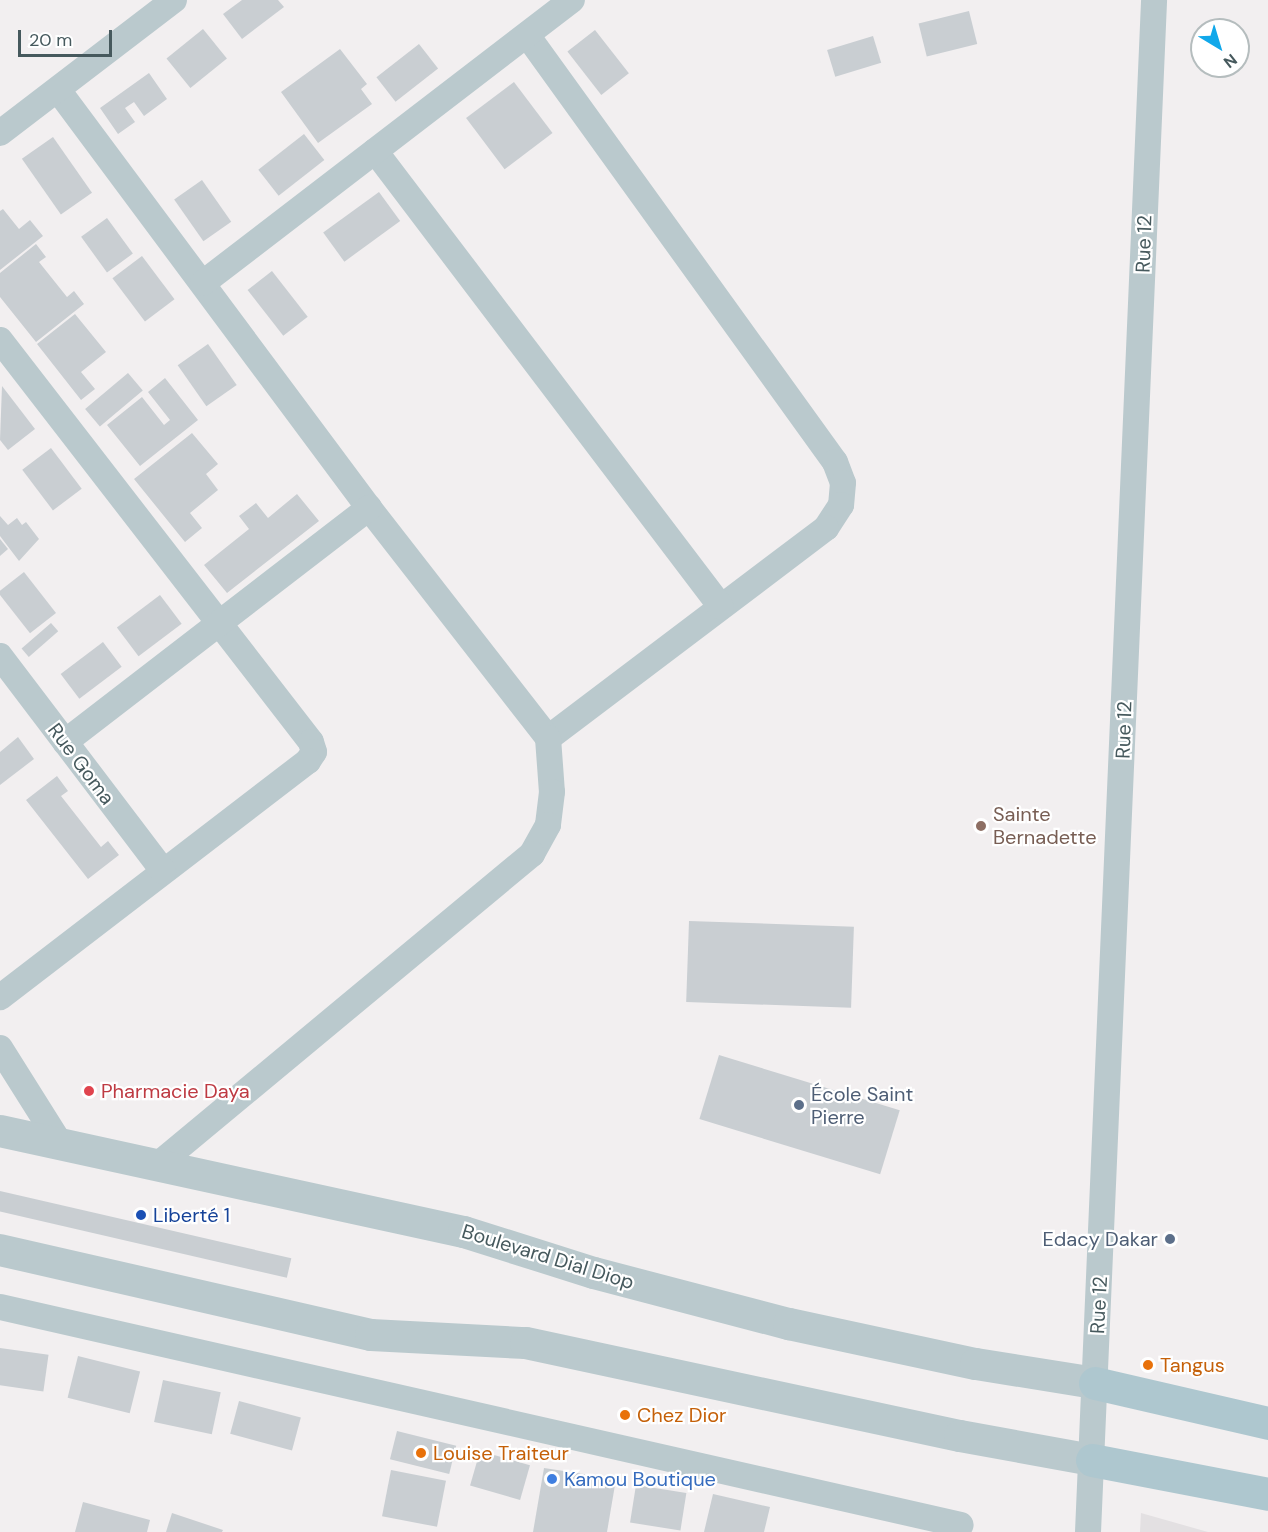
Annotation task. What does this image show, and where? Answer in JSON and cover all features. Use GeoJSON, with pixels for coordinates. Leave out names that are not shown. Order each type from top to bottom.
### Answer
{"type":"FeatureCollection","features":[{"type":"Feature","properties":{"kind":"main road"},"geometry":{"type":"LineString","coordinates":[[1095,1383],[1268,1423]]}},
{"type":"Feature","properties":{"kind":"main road"},"geometry":{"type":"LineString","coordinates":[[1092,1460],[1268,1494]]}},
{"type":"Feature","properties":{"kind":"street"},"geometry":{"type":"LineString","coordinates":[[0,133],[174,0]]}},
{"type":"Feature","properties":{"kind":"street"},"geometry":{"type":"LineString","coordinates":[[203,283],[572,0]]}},
{"type":"Feature","properties":{"kind":"street","name":"Rue 12"},"geometry":{"type":"LineString","coordinates":[[1088,1532],[1154,0]]}},
{"type":"Feature","properties":{"kind":"street"},"geometry":{"type":"LineString","coordinates":[[527,35],[835,462],[843,483],[841,505],[826,528],[548,738]]}},
{"type":"Feature","properties":{"kind":"street"},"geometry":{"type":"LineString","coordinates":[[58,90],[369,508],[548,738],[552,792],[548,825],[532,854],[158,1165]]}},
{"type":"Feature","properties":{"kind":"street"},"geometry":{"type":"LineString","coordinates":[[375,150],[721,607]]}},
{"type":"Feature","properties":{"kind":"street"},"geometry":{"type":"LineString","coordinates":[[0,340],[311,742],[314,752],[308,761],[0,997]]}},
{"type":"Feature","properties":{"kind":"street"},"geometry":{"type":"LineString","coordinates":[[65,742],[369,508]]}},
{"type":"Feature","properties":{"kind":"street","name":"Rue Goma"},"geometry":{"type":"LineString","coordinates":[[0,656],[163,871]]}},
{"type":"Feature","properties":{"kind":"street"},"geometry":{"type":"LineString","coordinates":[[0,1048],[61,1145]]}},
{"type":"Feature","properties":{"kind":"street","name":"Boulevard Dial Diop"},"geometry":{"type":"LineString","coordinates":[[0,1131],[464,1232],[594,1273],[789,1324],[976,1364],[1095,1383]]}},
{"type":"Feature","properties":{"kind":"street"},"geometry":{"type":"LineString","coordinates":[[0,1250],[371,1335],[526,1343],[960,1436],[1092,1460]]}},
{"type":"Feature","properties":{"kind":"street"},"geometry":{"type":"LineString","coordinates":[[0,1307],[961,1524]]}},
{"type":"Feature","properties":{"kind":"shaded area"},"geometry":{"type":"Polygon","coordinates":[[[1141,1513],[1208,1532],[1140,1532],[1141,1513]]]}},
{"type":"Feature","properties":{"kind":"building"},"geometry":{"type":"Polygon","coordinates":[[[242,0],[278,0],[284,7],[242,39],[223,14],[242,0]]]}},
{"type":"Feature","properties":{"kind":"building"},"geometry":{"type":"Polygon","coordinates":[[[969,11],[977,44],[927,57],[919,24],[969,11]]]}},
{"type":"Feature","properties":{"kind":"building"},"geometry":{"type":"Polygon","coordinates":[[[203,29],[227,59],[190,88],[166,59],[203,29]]]}},
{"type":"Feature","properties":{"kind":"building"},"geometry":{"type":"Polygon","coordinates":[[[595,30],[629,73],[601,95],[567,52],[595,30]]]}},
{"type":"Feature","properties":{"kind":"building"},"geometry":{"type":"Polygon","coordinates":[[[873,36],[881,63],[835,77],[827,50],[873,36]]]}},
{"type":"Feature","properties":{"kind":"building"},"geometry":{"type":"Polygon","coordinates":[[[419,44],[438,68],[396,102],[376,77],[419,44]]]}},
{"type":"Feature","properties":{"kind":"building"},"geometry":{"type":"Polygon","coordinates":[[[340,49],[367,84],[361,89],[372,104],[318,143],[281,92],[340,49]]]}},
{"type":"Feature","properties":{"kind":"building"},"geometry":{"type":"Polygon","coordinates":[[[149,73],[167,99],[144,116],[134,102],[125,108],[135,122],[118,134],[100,108],[149,73]]]}},
{"type":"Feature","properties":{"kind":"building"},"geometry":{"type":"Polygon","coordinates":[[[514,82],[553,133],[505,169],[466,118],[514,82]]]}},
{"type":"Feature","properties":{"kind":"building"},"geometry":{"type":"Polygon","coordinates":[[[304,134],[324,160],[279,196],[258,170],[304,134]]]}},
{"type":"Feature","properties":{"kind":"building"},"geometry":{"type":"Polygon","coordinates":[[[53,137],[92,193],[61,214],[22,159],[53,137]]]}},
{"type":"Feature","properties":{"kind":"building"},"geometry":{"type":"Polygon","coordinates":[[[202,180],[231,222],[203,241],[174,200],[202,180]]]}},
{"type":"Feature","properties":{"kind":"building"},"geometry":{"type":"Polygon","coordinates":[[[379,192],[400,221],[344,262],[323,233],[379,192]]]}},
{"type":"Feature","properties":{"kind":"building"},"geometry":{"type":"Polygon","coordinates":[[[3,209],[19,229],[30,220],[43,236],[0,270],[0,211],[3,209]]]}},
{"type":"Feature","properties":{"kind":"building"},"geometry":{"type":"Polygon","coordinates":[[[107,218],[133,254],[107,272],[81,237],[107,218]]]}},
{"type":"Feature","properties":{"kind":"building"},"geometry":{"type":"Polygon","coordinates":[[[36,244],[46,257],[39,262],[67,297],[74,291],[84,304],[36,342],[0,297],[0,273],[36,244]]]}},
{"type":"Feature","properties":{"kind":"building"},"geometry":{"type":"Polygon","coordinates":[[[142,256],[174,299],[145,321],[112,278],[142,256]]]}},
{"type":"Feature","properties":{"kind":"building"},"geometry":{"type":"Polygon","coordinates":[[[272,271],[308,317],[283,336],[248,290],[272,271]]]}},
{"type":"Feature","properties":{"kind":"building"},"geometry":{"type":"Polygon","coordinates":[[[75,314],[106,352],[81,372],[95,389],[81,400],[37,344],[75,314]]]}},
{"type":"Feature","properties":{"kind":"building"},"geometry":{"type":"Polygon","coordinates":[[[208,344],[237,385],[206,406],[178,365],[208,344]]]}},
{"type":"Feature","properties":{"kind":"building"},"geometry":{"type":"Polygon","coordinates":[[[128,373],[143,391],[100,427],[85,409],[128,373]]]}},
{"type":"Feature","properties":{"kind":"building"},"geometry":{"type":"Polygon","coordinates":[[[165,378],[198,420],[140,466],[107,425],[142,397],[164,425],[170,420],[148,392],[165,378]]]}},
{"type":"Feature","properties":{"kind":"building"},"geometry":{"type":"Polygon","coordinates":[[[2,386],[35,429],[8,450],[0,440],[2,386]]]}},
{"type":"Feature","properties":{"kind":"building"},"geometry":{"type":"Polygon","coordinates":[[[192,433],[218,464],[206,474],[218,490],[190,513],[202,528],[185,542],[134,479],[192,433]]]}},
{"type":"Feature","properties":{"kind":"building"},"geometry":{"type":"Polygon","coordinates":[[[51,448],[82,489],[53,510],[22,470],[51,448]]]}},
{"type":"Feature","properties":{"kind":"building"},"geometry":{"type":"Polygon","coordinates":[[[297,494],[319,521],[227,593],[204,565],[249,529],[239,516],[256,503],[268,518],[297,494]]]}},
{"type":"Feature","properties":{"kind":"building"},"geometry":{"type":"Polygon","coordinates":[[[0,516],[8,525],[17,518],[22,525],[26,522],[39,539],[19,561],[0,536],[0,516]]]}},
{"type":"Feature","properties":{"kind":"building"},"geometry":{"type":"Polygon","coordinates":[[[0,539],[8,549],[0,556],[0,539]]]}},
{"type":"Feature","properties":{"kind":"building"},"geometry":{"type":"Polygon","coordinates":[[[24,572],[56,613],[30,633],[0,595],[0,591],[24,572]]]}},
{"type":"Feature","properties":{"kind":"building"},"geometry":{"type":"Polygon","coordinates":[[[160,595],[182,624],[139,656],[117,627],[160,595]]]}},
{"type":"Feature","properties":{"kind":"building"},"geometry":{"type":"Polygon","coordinates":[[[51,623],[58,631],[29,657],[22,649],[51,623]]]}},
{"type":"Feature","properties":{"kind":"building"},"geometry":{"type":"Polygon","coordinates":[[[103,642],[122,667],[79,699],[61,674],[103,642]]]}},
{"type":"Feature","properties":{"kind":"building"},"geometry":{"type":"Polygon","coordinates":[[[18,737],[34,759],[0,785],[0,752],[18,737]]]}},
{"type":"Feature","properties":{"kind":"building"},"geometry":{"type":"Polygon","coordinates":[[[57,776],[68,791],[61,796],[101,847],[108,841],[119,855],[88,879],[26,800],[57,776]]]}},
{"type":"Feature","properties":{"kind":"building"},"geometry":{"type":"Polygon","coordinates":[[[689,921],[854,927],[851,1008],[686,1002],[689,921]]]}},
{"type":"Feature","properties":{"kind":"building"},"geometry":{"type":"Polygon","coordinates":[[[719,1055],[900,1110],[880,1174],[699,1119],[719,1055]]]}},
{"type":"Feature","properties":{"kind":"building"},"geometry":{"type":"Polygon","coordinates":[[[0,1191],[291,1258],[287,1278],[0,1212],[0,1191]]]}},
{"type":"Feature","properties":{"kind":"building"},"geometry":{"type":"Polygon","coordinates":[[[0,1348],[49,1355],[43,1391],[0,1385],[0,1348]]]}},
{"type":"Feature","properties":{"kind":"building"},"geometry":{"type":"Polygon","coordinates":[[[78,1356],[140,1371],[130,1413],[68,1398],[78,1356]]]}},
{"type":"Feature","properties":{"kind":"building"},"geometry":{"type":"Polygon","coordinates":[[[163,1380],[221,1392],[212,1434],[154,1422],[163,1380]]]}},
{"type":"Feature","properties":{"kind":"building"},"geometry":{"type":"Polygon","coordinates":[[[239,1401],[301,1418],[292,1450],[230,1434],[239,1401]]]}},
{"type":"Feature","properties":{"kind":"building"},"geometry":{"type":"Polygon","coordinates":[[[397,1431],[456,1446],[449,1474],[390,1459],[397,1431]]]}},
{"type":"Feature","properties":{"kind":"building"},"geometry":{"type":"Polygon","coordinates":[[[480,1451],[530,1465],[520,1500],[470,1486],[480,1451]]]}},
{"type":"Feature","properties":{"kind":"building"},"geometry":{"type":"Polygon","coordinates":[[[544,1468],[616,1479],[607,1532],[533,1532],[544,1468]]]}},
{"type":"Feature","properties":{"kind":"building"},"geometry":{"type":"Polygon","coordinates":[[[391,1470],[446,1481],[437,1527],[382,1516],[391,1470]]]}},
{"type":"Feature","properties":{"kind":"building"},"geometry":{"type":"Polygon","coordinates":[[[636,1485],[686,1493],[680,1531],[630,1523],[636,1485]]]}},
{"type":"Feature","properties":{"kind":"building"},"geometry":{"type":"Polygon","coordinates":[[[713,1494],[770,1507],[764,1532],[704,1532],[713,1494]]]}},
{"type":"Feature","properties":{"kind":"building"},"geometry":{"type":"Polygon","coordinates":[[[83,1502],[150,1520],[147,1532],[75,1532],[83,1502]]]}},
{"type":"Feature","properties":{"kind":"building"},"geometry":{"type":"Polygon","coordinates":[[[172,1513],[223,1530],[222,1532],[166,1532],[172,1513]]]}},
{"type":"Feature","properties":{"kind":"place","name":"Sainte Bernadette"},"geometry":{"type":"Point","coordinates":[981,826]}},
{"type":"Feature","properties":{"kind":"place","name":"Pharmacie Daya"},"geometry":{"type":"Point","coordinates":[89,1091]}},
{"type":"Feature","properties":{"kind":"place","name":"École Saint Pierre"},"geometry":{"type":"Point","coordinates":[799,1105]}},
{"type":"Feature","properties":{"kind":"place","name":"Liberté 1"},"geometry":{"type":"Point","coordinates":[141,1215]}},
{"type":"Feature","properties":{"kind":"place","name":"Edacy Dakar"},"geometry":{"type":"Point","coordinates":[1170,1239]}},
{"type":"Feature","properties":{"kind":"place","name":"Tangus"},"geometry":{"type":"Point","coordinates":[1148,1365]}},
{"type":"Feature","properties":{"kind":"place","name":"Chez Dior"},"geometry":{"type":"Point","coordinates":[625,1415]}},
{"type":"Feature","properties":{"kind":"place","name":"Louise Traiteur"},"geometry":{"type":"Point","coordinates":[421,1453]}},
{"type":"Feature","properties":{"kind":"place","name":"Kamou Boutique"},"geometry":{"type":"Point","coordinates":[552,1479]}}]}
